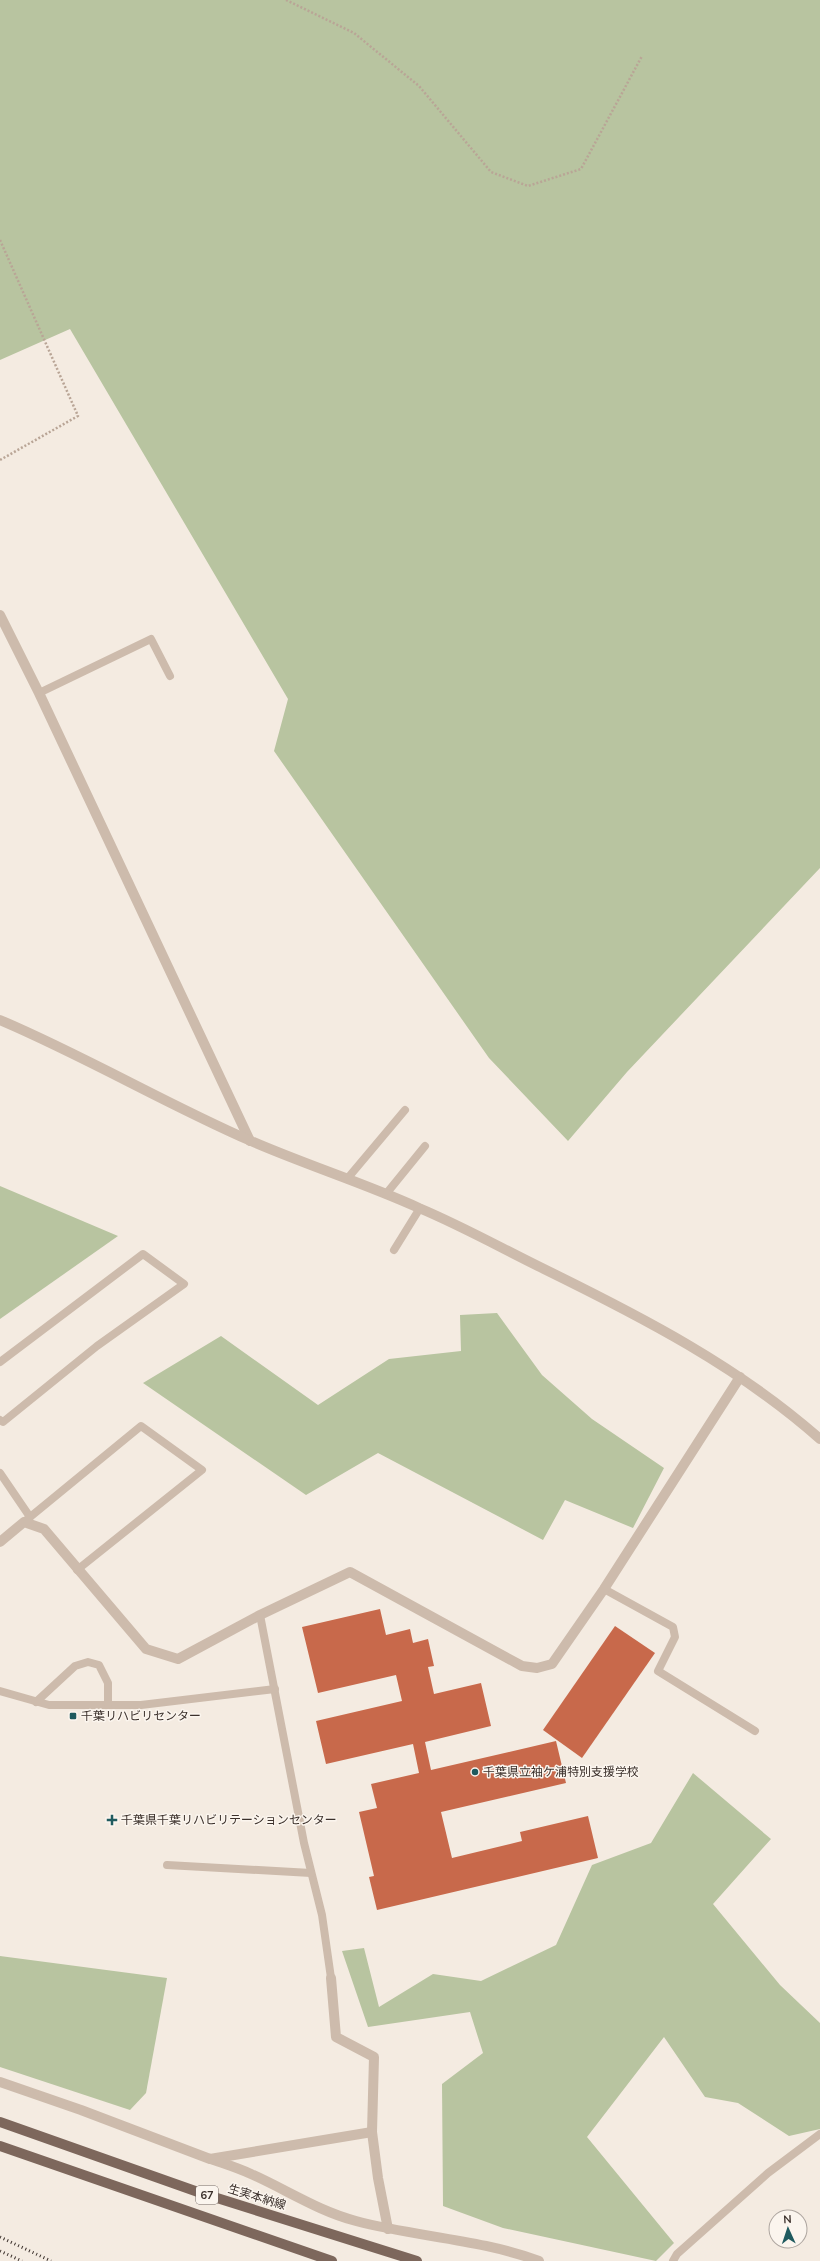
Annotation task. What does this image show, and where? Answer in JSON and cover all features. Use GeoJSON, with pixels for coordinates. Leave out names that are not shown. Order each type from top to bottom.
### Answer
{"type":"FeatureCollection","features":[{"type":"Feature","properties":{"kind":"main road","name":"生実本納線"},"geometry":{"type":"LineString","coordinates":[[0,2122],[198,2192],[417,2261]]}},
{"type":"Feature","properties":{"kind":"main road","name":"67"},"geometry":{"type":"LineString","coordinates":[[0,2146],[332,2261]]}},
{"type":"Feature","properties":{"kind":"street"},"geometry":{"type":"LineString","coordinates":[[0,615],[39,693],[250,1141]]}},
{"type":"Feature","properties":{"kind":"street"},"geometry":{"type":"LineString","coordinates":[[0,1020],[50,1041],[250,1141],[420,1208],[612,1303],[694,1348],[740,1377],[788,1411],[820,1439]]}},
{"type":"Feature","properties":{"kind":"street"},"geometry":{"type":"LineString","coordinates":[[0,1542],[27,1520],[44,1530],[146,1649],[178,1658],[260,1615],[350,1572],[522,1666],[537,1668],[552,1664],[604,1589],[740,1377]]}},
{"type":"Feature","properties":{"kind":"street"},"geometry":{"type":"LineString","coordinates":[[331,1978],[336,2037],[374,2057],[372,2132],[378,2178],[388,2229]]}},
{"type":"Feature","properties":{"kind":"street"},"geometry":{"type":"LineString","coordinates":[[0,2082],[81,2110],[251,2174],[318,2208],[355,2221],[388,2229],[510,2250],[539,2261]]}},
{"type":"Feature","properties":{"kind":"street"},"geometry":{"type":"LineString","coordinates":[[210,2159],[372,2132]]}},
{"type":"Feature","properties":{"kind":"lane"},"geometry":{"type":"LineString","coordinates":[[39,693],[151,639],[170,676]]}},
{"type":"Feature","properties":{"kind":"lane"},"geometry":{"type":"LineString","coordinates":[[346,1179],[405,1110]]}},
{"type":"Feature","properties":{"kind":"lane"},"geometry":{"type":"LineString","coordinates":[[386,1194],[426,1146]]}},
{"type":"Feature","properties":{"kind":"lane"},"geometry":{"type":"LineString","coordinates":[[394,1250],[420,1208]]}},
{"type":"Feature","properties":{"kind":"lane"},"geometry":{"type":"LineString","coordinates":[[0,1362],[144,1254],[184,1284],[97,1346],[2,1422],[0,1420]]}},
{"type":"Feature","properties":{"kind":"lane"},"geometry":{"type":"LineString","coordinates":[[0,1473],[27,1520],[141,1426],[202,1470],[77,1570]]}},
{"type":"Feature","properties":{"kind":"lane"},"geometry":{"type":"LineString","coordinates":[[604,1589],[674,1627],[675,1637],[658,1671],[755,1731]]}},
{"type":"Feature","properties":{"kind":"lane"},"geometry":{"type":"LineString","coordinates":[[260,1615],[311,1873],[322,1915],[331,1978]]}},
{"type":"Feature","properties":{"kind":"lane"},"geometry":{"type":"LineString","coordinates":[[36,1702],[75,1666],[88,1662],[99,1665],[108,1683],[108,1705]]}},
{"type":"Feature","properties":{"kind":"lane"},"geometry":{"type":"LineString","coordinates":[[0,1692],[49,1704],[141,1705],[275,1689]]}},
{"type":"Feature","properties":{"kind":"lane"},"geometry":{"type":"LineString","coordinates":[[167,1865],[311,1873]]}},
{"type":"Feature","properties":{"kind":"lane"},"geometry":{"type":"LineString","coordinates":[[673,2261],[677,2254],[768,2173],[820,2134]]}},
{"type":"Feature","properties":{"kind":"path"},"geometry":{"type":"LineString","coordinates":[[286,0],[354,33],[419,86],[491,172],[528,186],[581,169],[642,56]]}},
{"type":"Feature","properties":{"kind":"path"},"geometry":{"type":"LineString","coordinates":[[0,240],[78,416],[0,460]]}},
{"type":"Feature","properties":{"kind":"green space"},"geometry":{"type":"Polygon","coordinates":[[[0,0],[820,0],[820,868],[627,1072],[568,1141],[489,1058],[274,751],[288,699],[70,329],[0,360],[0,0]]]}},
{"type":"Feature","properties":{"kind":"green space"},"geometry":{"type":"Polygon","coordinates":[[[0,1186],[118,1236],[0,1319],[0,1186]]]}},
{"type":"Feature","properties":{"kind":"green space"},"geometry":{"type":"Polygon","coordinates":[[[497,1313],[542,1375],[592,1419],[664,1468],[633,1528],[565,1500],[543,1540],[378,1453],[306,1495],[143,1383],[221,1336],[318,1405],[389,1359],[461,1351],[460,1315],[497,1313]]]}},
{"type":"Feature","properties":{"kind":"green space"},"geometry":{"type":"Polygon","coordinates":[[[693,1773],[771,1839],[713,1904],[780,1985],[820,2023],[820,2129],[789,2136],[738,2103],[705,2097],[664,2037],[587,2137],[674,2243],[656,2261],[503,2228],[443,2206],[442,2084],[483,2053],[470,2012],[368,2027],[342,1951],[364,1948],[379,2007],[433,1974],[481,1981],[556,1945],[592,1865],[651,1843],[693,1773]]]}},
{"type":"Feature","properties":{"kind":"green space"},"geometry":{"type":"Polygon","coordinates":[[[0,1956],[167,1978],[146,2093],[130,2110],[0,2067],[0,1956]]]}},
{"type":"Feature","properties":{"kind":"building"},"geometry":{"type":"Polygon","coordinates":[[[380,1609],[386,1635],[410,1629],[413,1643],[428,1639],[434,1666],[428,1667],[434,1694],[481,1683],[491,1726],[425,1742],[431,1770],[556,1741],[566,1783],[441,1812],[452,1858],[522,1841],[520,1832],[588,1816],[598,1858],[377,1910],[369,1877],[374,1876],[359,1812],[377,1808],[371,1784],[419,1773],[413,1744],[326,1764],[316,1721],[402,1701],[396,1675],[318,1693],[302,1627],[380,1609]]]}},
{"type":"Feature","properties":{"kind":"building"},"geometry":{"type":"Polygon","coordinates":[[[615,1626],[655,1653],[582,1758],[543,1730],[615,1626]]]}},
{"type":"Feature","properties":{"kind":"railway"},"geometry":{"type":"LineString","coordinates":[[0,2237],[51,2261]]}},
{"type":"Feature","properties":{"kind":"railway"},"geometry":{"type":"LineString","coordinates":[[0,2251],[22,2261]]}},
{"type":"Feature","properties":{"kind":"place","name":"千葉リハビリセンター"},"geometry":{"type":"Point","coordinates":[73,1716]}},
{"type":"Feature","properties":{"kind":"place","name":"千葉県立袖ケ浦特別支援学校"},"geometry":{"type":"Point","coordinates":[475,1772]}},
{"type":"Feature","properties":{"kind":"place","name":"千葉県千葉リハビリテーションセンター"},"geometry":{"type":"Point","coordinates":[112,1820]}}]}
